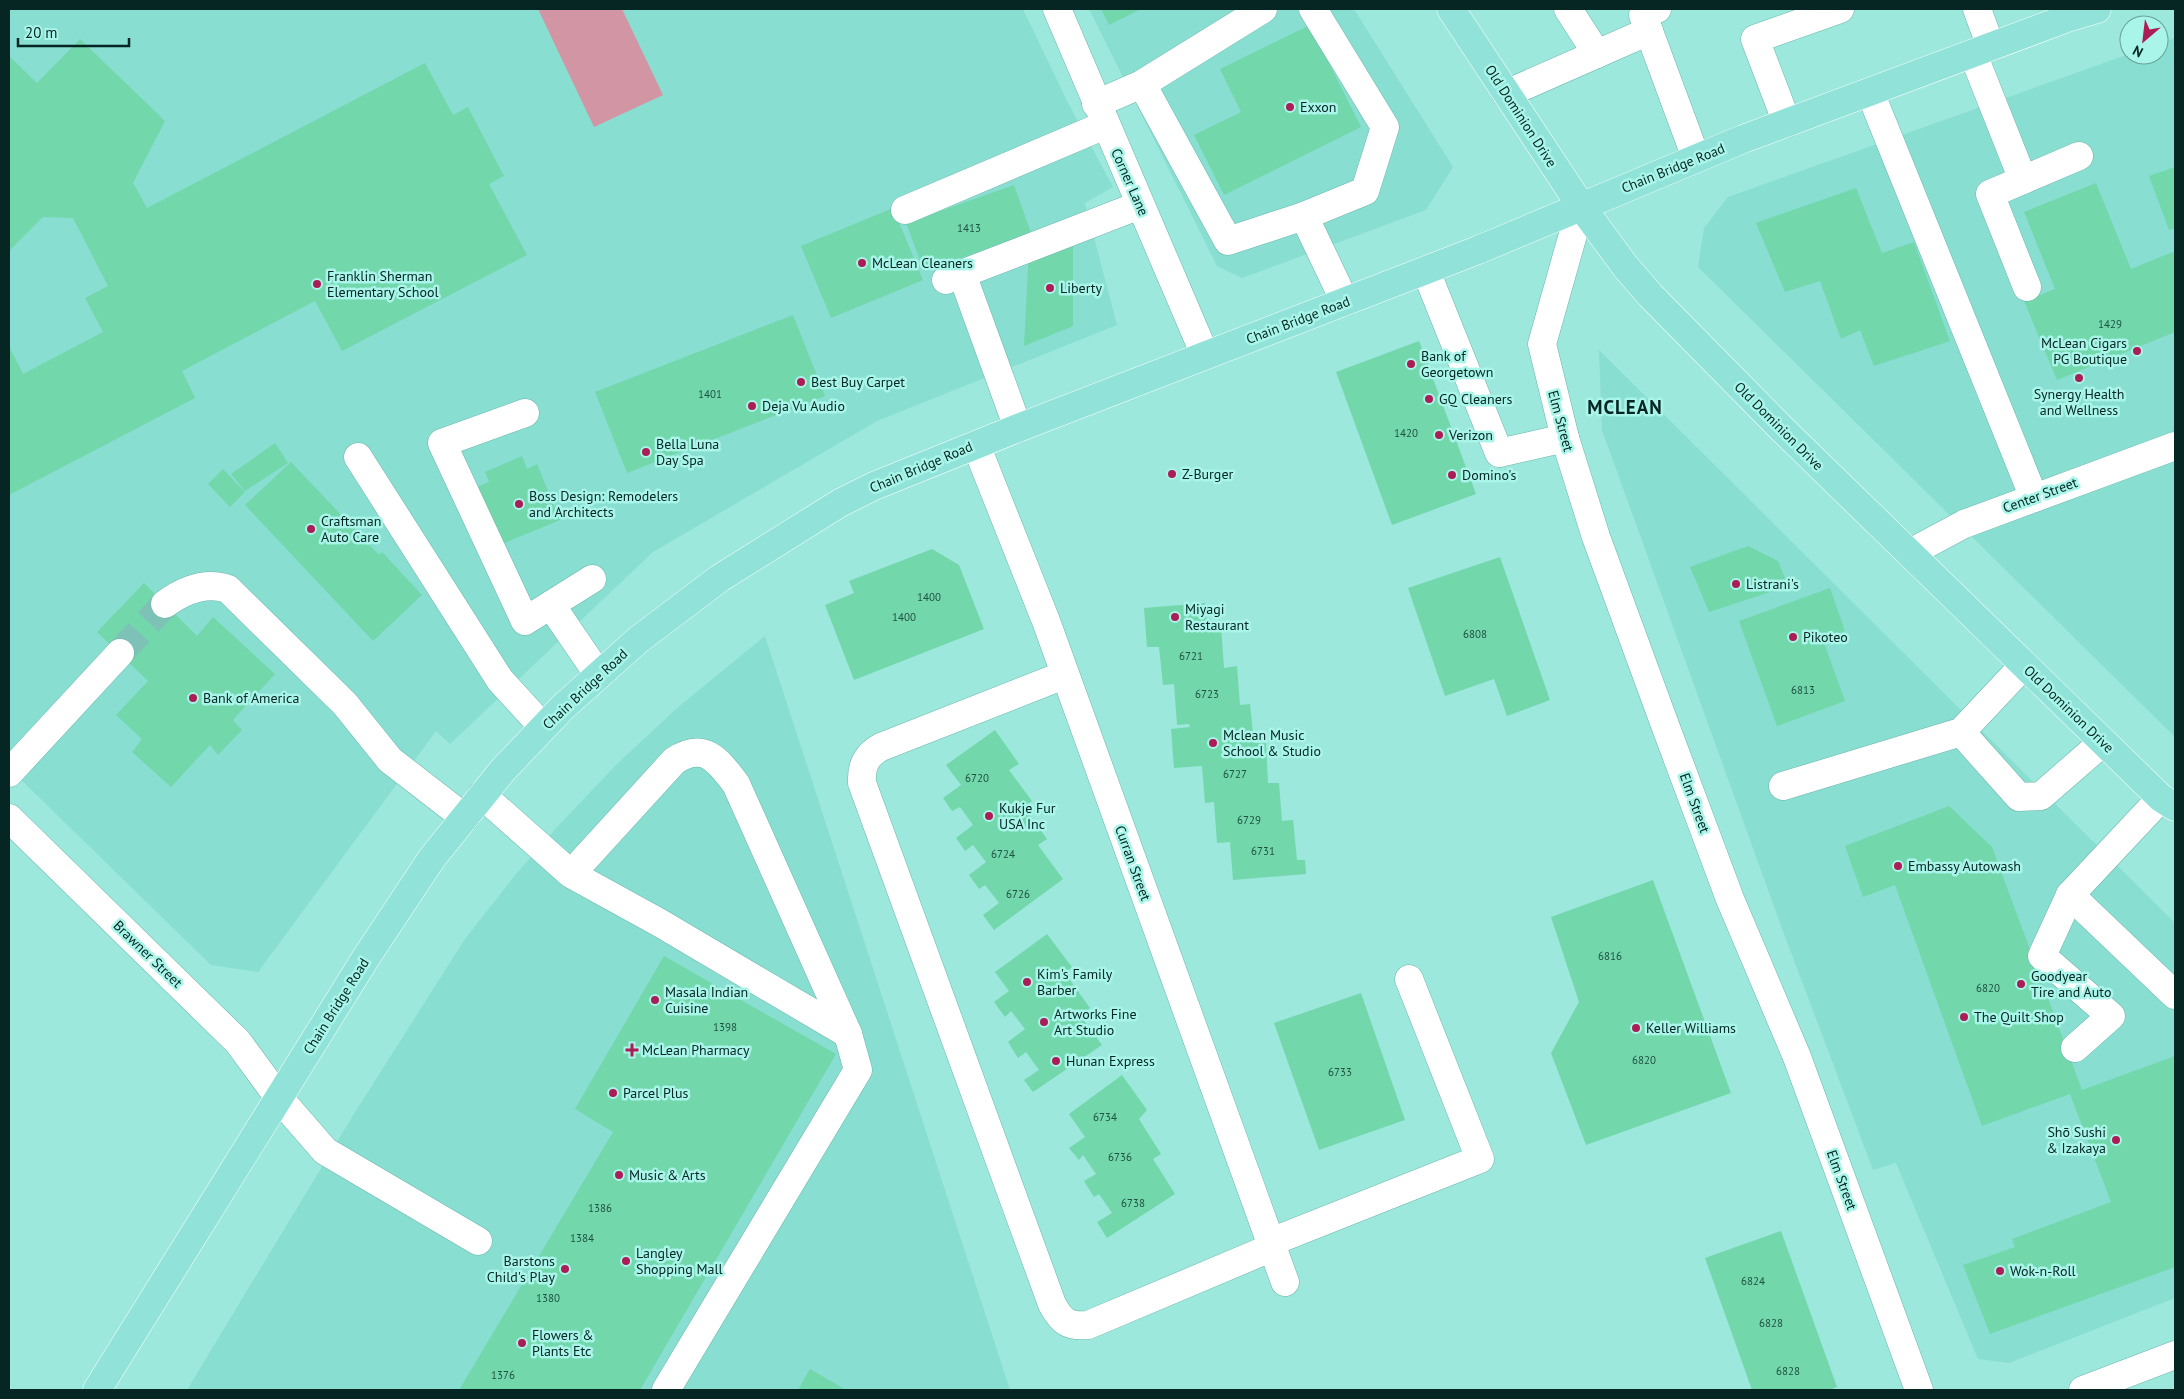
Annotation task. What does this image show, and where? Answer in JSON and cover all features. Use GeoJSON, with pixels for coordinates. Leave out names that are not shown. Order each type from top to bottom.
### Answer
{"type":"FeatureCollection","features":[{"type":"Feature","properties":{"kind":"main road","name":"Old Dominion Drive"},"geometry":{"type":"LineString","coordinates":[[1451,9],[1581,206],[1625,266],[1680,328],[2171,808]]}},
{"type":"Feature","properties":{"kind":"main road","name":"Chain Bridge Road"},"geometry":{"type":"LineString","coordinates":[[97,1390],[396,912],[432,858],[482,795],[543,727],[598,674],[638,640],[720,578],[840,503],[874,486],[1205,355],[1426,271],[1696,158],[2070,17],[2097,9]]}},
{"type":"Feature","properties":{"kind":"street","name":"Corner Lane"},"geometry":{"type":"LineString","coordinates":[[1057,9],[1100,114],[1205,355]]}},
{"type":"Feature","properties":{"kind":"street"},"geometry":{"type":"LineString","coordinates":[[905,210],[1100,114],[1142,84],[1263,9]]}},
{"type":"Feature","properties":{"kind":"street"},"geometry":{"type":"LineString","coordinates":[[1142,84],[1228,241],[1304,216],[1365,191],[1385,127],[1313,9]]}},
{"type":"Feature","properties":{"kind":"street"},"geometry":{"type":"LineString","coordinates":[[1568,9],[1597,54]]}},
{"type":"Feature","properties":{"kind":"street"},"geometry":{"type":"LineString","coordinates":[[1787,123],[1755,39],[1784,18],[1840,9]]}},
{"type":"Feature","properties":{"kind":"street"},"geometry":{"type":"LineString","coordinates":[[1977,9],[1982,51],[2023,180]]}},
{"type":"Feature","properties":{"kind":"street"},"geometry":{"type":"LineString","coordinates":[[1506,94],[1597,54],[1653,20],[1696,158]]}},
{"type":"Feature","properties":{"kind":"street"},"geometry":{"type":"LineString","coordinates":[[1870,92],[2034,498]]}},
{"type":"Feature","properties":{"kind":"street"},"geometry":{"type":"LineString","coordinates":[[2027,287],[1990,194],[2079,156]]}},
{"type":"Feature","properties":{"kind":"street"},"geometry":{"type":"LineString","coordinates":[[1018,428],[954,277],[1140,205]]}},
{"type":"Feature","properties":{"kind":"street","name":"Elm Street"},"geometry":{"type":"LineString","coordinates":[[1581,206],[1542,344],[1566,438],[1599,545],[1730,899],[1797,1056],[1919,1390]]}},
{"type":"Feature","properties":{"kind":"street"},"geometry":{"type":"LineString","coordinates":[[1304,216],[1345,302]]}},
{"type":"Feature","properties":{"kind":"street"},"geometry":{"type":"LineString","coordinates":[[1426,271],[1499,453],[1566,438]]}},
{"type":"Feature","properties":{"kind":"street"},"geometry":{"type":"LineString","coordinates":[[525,413],[442,443],[525,621],[592,579]]}},
{"type":"Feature","properties":{"kind":"street","name":"Curran Street"},"geometry":{"type":"LineString","coordinates":[[976,445],[1046,621],[1064,675],[1286,1282]]}},
{"type":"Feature","properties":{"kind":"street","name":"Center Street"},"geometry":{"type":"LineString","coordinates":[[1910,553],[1964,524],[2175,446]]}},
{"type":"Feature","properties":{"kind":"street"},"geometry":{"type":"LineString","coordinates":[[358,457],[500,680],[543,727]]}},
{"type":"Feature","properties":{"kind":"street"},"geometry":{"type":"LineString","coordinates":[[165,604],[186,591],[202,586],[217,585],[228,589],[345,704],[390,760],[465,818]]}},
{"type":"Feature","properties":{"kind":"street"},"geometry":{"type":"LineString","coordinates":[[551,604],[598,674]]}},
{"type":"Feature","properties":{"kind":"street"},"geometry":{"type":"LineString","coordinates":[[9,773],[120,653]]}},
{"type":"Feature","properties":{"kind":"street"},"geometry":{"type":"LineString","coordinates":[[1783,786],[1961,732],[2024,665]]}},
{"type":"Feature","properties":{"kind":"street"},"geometry":{"type":"LineString","coordinates":[[1064,675],[881,747],[871,752],[861,771],[862,783],[981,1113],[1052,1304],[1059,1317],[1076,1326],[1088,1325],[1272,1244],[1480,1159],[1409,979]]}},
{"type":"Feature","properties":{"kind":"street"},"geometry":{"type":"LineString","coordinates":[[1961,732],[2019,797],[2041,796],[2103,742]]}},
{"type":"Feature","properties":{"kind":"street"},"geometry":{"type":"LineString","coordinates":[[571,874],[674,761],[689,752],[697,751],[713,758],[736,784],[848,1034],[858,1070],[666,1390]]}},
{"type":"Feature","properties":{"kind":"street"},"geometry":{"type":"LineString","coordinates":[[482,795],[571,874],[660,922],[848,1034]]}},
{"type":"Feature","properties":{"kind":"street"},"geometry":{"type":"LineString","coordinates":[[2075,1048],[2111,1016],[2042,956],[2070,895],[2171,808]]}},
{"type":"Feature","properties":{"kind":"street","name":"Brawner Street"},"geometry":{"type":"LineString","coordinates":[[9,818],[238,1042],[279,1098],[324,1150],[478,1241]]}},
{"type":"Feature","properties":{"kind":"street"},"geometry":{"type":"LineString","coordinates":[[2070,895],[2175,996]]}},
{"type":"Feature","properties":{"kind":"street"},"geometry":{"type":"LineString","coordinates":[[2082,1390],[2175,1355]]}},
{"type":"Feature","properties":{"kind":"shaded area"},"geometry":{"type":"Polygon","coordinates":[[[9,9],[1023,9],[1067,101],[1113,187],[1085,203],[1117,325],[877,421],[653,552],[450,744],[436,731],[258,972],[211,965],[9,768],[9,9]]]}},
{"type":"Feature","properties":{"kind":"shaded area"},"geometry":{"type":"Polygon","coordinates":[[[538,9],[622,9],[663,95],[594,127],[538,9]]]}},
{"type":"Feature","properties":{"kind":"shaded area"},"geometry":{"type":"Polygon","coordinates":[[[1089,9],[1354,9],[1453,167],[1426,210],[1242,278],[1217,266],[1089,9]]]}},
{"type":"Feature","properties":{"kind":"shaded area"},"geometry":{"type":"Polygon","coordinates":[[[2175,38],[2175,737],[1698,267],[1704,228],[1728,197],[2119,58],[2119,65],[2169,65],[2169,40],[2175,38]]]}},
{"type":"Feature","properties":{"kind":"shaded area"},"geometry":{"type":"Polygon","coordinates":[[[1599,350],[2175,923],[2175,1298],[2009,1363],[1978,1359],[1896,1163],[1873,1170],[1780,923],[1602,430],[1599,350]]]}},
{"type":"Feature","properties":{"kind":"shaded area"},"geometry":{"type":"Polygon","coordinates":[[[765,636],[1010,1390],[187,1390],[352,1117],[465,939],[516,874],[616,765],[676,709],[765,636]]]}},
{"type":"Feature","properties":{"kind":"building"},"geometry":{"type":"Polygon","coordinates":[[[1101,9],[1141,9],[1109,25],[1101,9]]]}},
{"type":"Feature","properties":{"kind":"building"},"geometry":{"type":"Polygon","coordinates":[[[1310,25],[1361,127],[1224,195],[1194,135],[1241,112],[1220,69],[1310,25]]]}},
{"type":"Feature","properties":{"kind":"building"},"geometry":{"type":"Polygon","coordinates":[[[80,39],[165,121],[133,183],[147,208],[425,63],[453,115],[468,107],[504,176],[489,184],[527,255],[342,351],[315,301],[182,371],[195,398],[9,495],[9,346],[23,374],[103,332],[85,298],[108,286],[73,218],[43,217],[9,251],[9,56],[37,83],[80,39]]]}},
{"type":"Feature","properties":{"kind":"building"},"geometry":{"type":"Polygon","coordinates":[[[2175,167],[2175,228],[2169,230],[2149,176],[2175,167]]]}},
{"type":"Feature","properties":{"kind":"building"},"geometry":{"type":"Polygon","coordinates":[[[2096,183],[2131,269],[2175,251],[2175,332],[2057,380],[2024,301],[2055,289],[2024,212],[2096,183]]]}},
{"type":"Feature","properties":{"kind":"building"},"geometry":{"type":"Polygon","coordinates":[[[1014,185],[1031,233],[924,271],[906,223],[1014,185]]]}},
{"type":"Feature","properties":{"kind":"building"},"geometry":{"type":"Polygon","coordinates":[[[1856,188],[1882,253],[1914,242],[1950,341],[1874,366],[1860,330],[1841,339],[1820,281],[1785,292],[1756,223],[1856,188]]]}},
{"type":"Feature","properties":{"kind":"building","name":"McLean Cleaners"},"geometry":{"type":"Polygon","coordinates":[[[893,208],[923,280],[831,318],[801,246],[893,208]]]}},
{"type":"Feature","properties":{"kind":"building","name":"Liberty"},"geometry":{"type":"Polygon","coordinates":[[[1073,231],[1073,326],[1024,346],[1029,250],[1073,231]]]}},
{"type":"Feature","properties":{"kind":"building"},"geometry":{"type":"Polygon","coordinates":[[[793,315],[825,396],[627,473],[595,392],[793,315]]]}},
{"type":"Feature","properties":{"kind":"building"},"geometry":{"type":"Polygon","coordinates":[[[1419,341],[1476,494],[1392,525],[1336,372],[1419,341]]]}},
{"type":"Feature","properties":{"kind":"building"},"geometry":{"type":"Polygon","coordinates":[[[275,443],[288,463],[245,491],[231,474],[275,443]]]}},
{"type":"Feature","properties":{"kind":"building","name":"Boss Design: Remodelers and Architects"},"geometry":{"type":"Polygon","coordinates":[[[522,456],[527,469],[537,464],[560,520],[502,544],[477,487],[489,482],[485,472],[522,456]]]}},
{"type":"Feature","properties":{"kind":"building","name":"Craftsman Auto Care"},"geometry":{"type":"Polygon","coordinates":[[[291,462],[379,555],[382,552],[422,595],[373,641],[245,505],[291,462]]]}},
{"type":"Feature","properties":{"kind":"building"},"geometry":{"type":"Polygon","coordinates":[[[223,469],[245,492],[230,507],[208,484],[223,469]]]}},
{"type":"Feature","properties":{"kind":"building"},"geometry":{"type":"Polygon","coordinates":[[[1748,546],[1778,561],[1788,586],[1709,612],[1690,567],[1748,546]]]}},
{"type":"Feature","properties":{"kind":"building"},"geometry":{"type":"Polygon","coordinates":[[[932,549],[959,565],[984,629],[854,680],[825,605],[854,593],[849,581],[932,549]]]}},
{"type":"Feature","properties":{"kind":"building"},"geometry":{"type":"Polygon","coordinates":[[[1500,557],[1550,700],[1507,716],[1494,679],[1445,696],[1408,588],[1500,557]]]}},
{"type":"Feature","properties":{"kind":"building","name":"Bank of America"},"geometry":{"type":"Polygon","coordinates":[[[144,583],[197,636],[213,617],[275,674],[233,720],[242,730],[218,755],[210,745],[171,787],[132,752],[142,739],[116,715],[148,681],[97,632],[144,583]]]}},
{"type":"Feature","properties":{"kind":"building"},"geometry":{"type":"Polygon","coordinates":[[[1830,588],[1845,631],[1823,640],[1845,701],[1777,726],[1739,621],[1830,588]]]}},
{"type":"Feature","properties":{"kind":"building"},"geometry":{"type":"Polygon","coordinates":[[[1205,603],[1207,627],[1221,626],[1224,668],[1237,666],[1240,705],[1250,704],[1254,743],[1266,743],[1268,783],[1279,783],[1282,821],[1293,820],[1297,860],[1305,860],[1306,874],[1233,880],[1230,842],[1217,843],[1214,802],[1205,803],[1202,766],[1174,768],[1171,729],[1190,727],[1189,724],[1177,725],[1174,684],[1163,685],[1159,647],[1147,647],[1144,608],[1205,603]]]}},
{"type":"Feature","properties":{"kind":"building"},"geometry":{"type":"Polygon","coordinates":[[[995,730],[1019,764],[1009,770],[1032,801],[1024,807],[1047,839],[1038,845],[1063,879],[994,930],[983,915],[999,903],[985,885],[979,889],[969,875],[986,862],[973,845],[965,851],[956,838],[973,825],[960,807],[952,811],[943,798],[961,785],[946,765],[995,730]]]}},
{"type":"Feature","properties":{"kind":"building"},"geometry":{"type":"Polygon","coordinates":[[[1949,806],[1992,847],[2082,1090],[2175,1056],[2175,1267],[1990,1334],[1963,1265],[2015,1247],[2012,1239],[2111,1202],[2070,1094],[1982,1126],[1895,885],[1863,897],[1845,846],[1949,806]]]}},
{"type":"Feature","properties":{"kind":"building","name":"Keller Williams"},"geometry":{"type":"Polygon","coordinates":[[[1653,880],[1731,1093],[1586,1145],[1551,1053],[1579,1002],[1551,917],[1653,880]]]}},
{"type":"Feature","properties":{"kind":"building"},"geometry":{"type":"Polygon","coordinates":[[[1047,934],[1072,967],[1065,973],[1090,1008],[1080,1015],[1102,1045],[1033,1092],[1024,1080],[1039,1070],[1026,1052],[1018,1058],[1008,1042],[1025,1029],[1011,1011],[1005,1017],[994,1002],[1009,991],[995,972],[1047,934]]]}},
{"type":"Feature","properties":{"kind":"building","name":"Langley Shopping Mall"},"geometry":{"type":"Polygon","coordinates":[[[664,956],[836,1054],[640,1390],[459,1390],[613,1132],[575,1109],[664,956]]]}},
{"type":"Feature","properties":{"kind":"building"},"geometry":{"type":"Polygon","coordinates":[[[1361,993],[1405,1120],[1319,1150],[1274,1023],[1361,993]]]}},
{"type":"Feature","properties":{"kind":"building"},"geometry":{"type":"Polygon","coordinates":[[[1122,1075],[1147,1110],[1139,1119],[1161,1154],[1153,1159],[1175,1194],[1107,1238],[1097,1222],[1112,1213],[1099,1194],[1094,1197],[1084,1181],[1096,1174],[1083,1155],[1079,1160],[1069,1148],[1085,1137],[1069,1114],[1122,1075]]]}},
{"type":"Feature","properties":{"kind":"building"},"geometry":{"type":"Polygon","coordinates":[[[1781,1231],[1837,1387],[1829,1390],[1752,1390],[1705,1258],[1781,1231]]]}},
{"type":"Feature","properties":{"kind":"building"},"geometry":{"type":"Polygon","coordinates":[[[810,1369],[846,1390],[798,1390],[810,1369]]]}},
{"type":"Feature","properties":{"kind":"tunnel"},"geometry":{"type":"LineString","coordinates":[[120,653],[165,604]]}},
{"type":"Feature","properties":{"kind":"place","name":"Exxon"},"geometry":{"type":"Point","coordinates":[1290,107]}},
{"type":"Feature","properties":{"kind":"place","name":"McLean Cleaners"},"geometry":{"type":"Point","coordinates":[862,263]}},
{"type":"Feature","properties":{"kind":"place","name":"Franklin Sherman Elementary School"},"geometry":{"type":"Point","coordinates":[317,284]}},
{"type":"Feature","properties":{"kind":"place","name":"Liberty"},"geometry":{"type":"Point","coordinates":[1050,288]}},
{"type":"Feature","properties":{"kind":"place","name":"McLean Cigars PG Boutique"},"geometry":{"type":"Point","coordinates":[2137,351]}},
{"type":"Feature","properties":{"kind":"place","name":"Bank of Georgetown"},"geometry":{"type":"Point","coordinates":[1411,364]}},
{"type":"Feature","properties":{"kind":"place","name":"Synergy Health and Wellness"},"geometry":{"type":"Point","coordinates":[2079,378]}},
{"type":"Feature","properties":{"kind":"place","name":"Best Buy Carpet"},"geometry":{"type":"Point","coordinates":[801,382]}},
{"type":"Feature","properties":{"kind":"place","name":"GQ Cleaners"},"geometry":{"type":"Point","coordinates":[1429,399]}},
{"type":"Feature","properties":{"kind":"place","name":"Deja Vu Audio"},"geometry":{"type":"Point","coordinates":[752,406]}},
{"type":"Feature","properties":{"kind":"place","name":"Verizon"},"geometry":{"type":"Point","coordinates":[1439,435]}},
{"type":"Feature","properties":{"kind":"place","name":"Bella Luna Day Spa"},"geometry":{"type":"Point","coordinates":[646,452]}},
{"type":"Feature","properties":{"kind":"place","name":"Z-Burger"},"geometry":{"type":"Point","coordinates":[1172,474]}},
{"type":"Feature","properties":{"kind":"place","name":"Domino's"},"geometry":{"type":"Point","coordinates":[1452,475]}},
{"type":"Feature","properties":{"kind":"place","name":"Boss Design: Remodelers and Architects"},"geometry":{"type":"Point","coordinates":[519,504]}},
{"type":"Feature","properties":{"kind":"place","name":"Craftsman Auto Care"},"geometry":{"type":"Point","coordinates":[311,529]}},
{"type":"Feature","properties":{"kind":"place","name":"Listrani's"},"geometry":{"type":"Point","coordinates":[1736,584]}},
{"type":"Feature","properties":{"kind":"place","name":"Miyagi Restaurant"},"geometry":{"type":"Point","coordinates":[1175,617]}},
{"type":"Feature","properties":{"kind":"place","name":"Pikoteo"},"geometry":{"type":"Point","coordinates":[1793,637]}},
{"type":"Feature","properties":{"kind":"place","name":"Bank of America"},"geometry":{"type":"Point","coordinates":[193,698]}},
{"type":"Feature","properties":{"kind":"place","name":"Mclean Music School & Studio"},"geometry":{"type":"Point","coordinates":[1213,743]}},
{"type":"Feature","properties":{"kind":"place","name":"Kukje Fur USA Inc"},"geometry":{"type":"Point","coordinates":[989,816]}},
{"type":"Feature","properties":{"kind":"place","name":"Embassy Autowash"},"geometry":{"type":"Point","coordinates":[1898,866]}},
{"type":"Feature","properties":{"kind":"place","name":"Kim's Family Barber"},"geometry":{"type":"Point","coordinates":[1027,982]}},
{"type":"Feature","properties":{"kind":"place","name":"Goodyear Tire and Auto"},"geometry":{"type":"Point","coordinates":[2021,984]}},
{"type":"Feature","properties":{"kind":"place","name":"Masala Indian Cuisine"},"geometry":{"type":"Point","coordinates":[655,1000]}},
{"type":"Feature","properties":{"kind":"place","name":"The Quilt Shop"},"geometry":{"type":"Point","coordinates":[1964,1017]}},
{"type":"Feature","properties":{"kind":"place","name":"Artworks Fine Art Studio"},"geometry":{"type":"Point","coordinates":[1044,1022]}},
{"type":"Feature","properties":{"kind":"place","name":"Keller Williams"},"geometry":{"type":"Point","coordinates":[1636,1028]}},
{"type":"Feature","properties":{"kind":"place","name":"McLean Pharmacy"},"geometry":{"type":"Point","coordinates":[632,1050]}},
{"type":"Feature","properties":{"kind":"place","name":"Hunan Express"},"geometry":{"type":"Point","coordinates":[1056,1061]}},
{"type":"Feature","properties":{"kind":"place","name":"Parcel Plus"},"geometry":{"type":"Point","coordinates":[613,1093]}},
{"type":"Feature","properties":{"kind":"place","name":"Shō Sushi & Izakaya"},"geometry":{"type":"Point","coordinates":[2116,1140]}},
{"type":"Feature","properties":{"kind":"place","name":"Music & Arts"},"geometry":{"type":"Point","coordinates":[619,1175]}},
{"type":"Feature","properties":{"kind":"place","name":"Langley Shopping Mall"},"geometry":{"type":"Point","coordinates":[626,1261]}},
{"type":"Feature","properties":{"kind":"place","name":"Barstons Child's Play"},"geometry":{"type":"Point","coordinates":[565,1269]}},
{"type":"Feature","properties":{"kind":"place","name":"Wok-n-Roll"},"geometry":{"type":"Point","coordinates":[2000,1271]}},
{"type":"Feature","properties":{"kind":"place","name":"Flowers & Plants Etc"},"geometry":{"type":"Point","coordinates":[522,1343]}},
{"type":"Feature","properties":{"kind":"district","name":"MCLEAN"},"geometry":{"type":"Point","coordinates":[1625,407]}}]}
